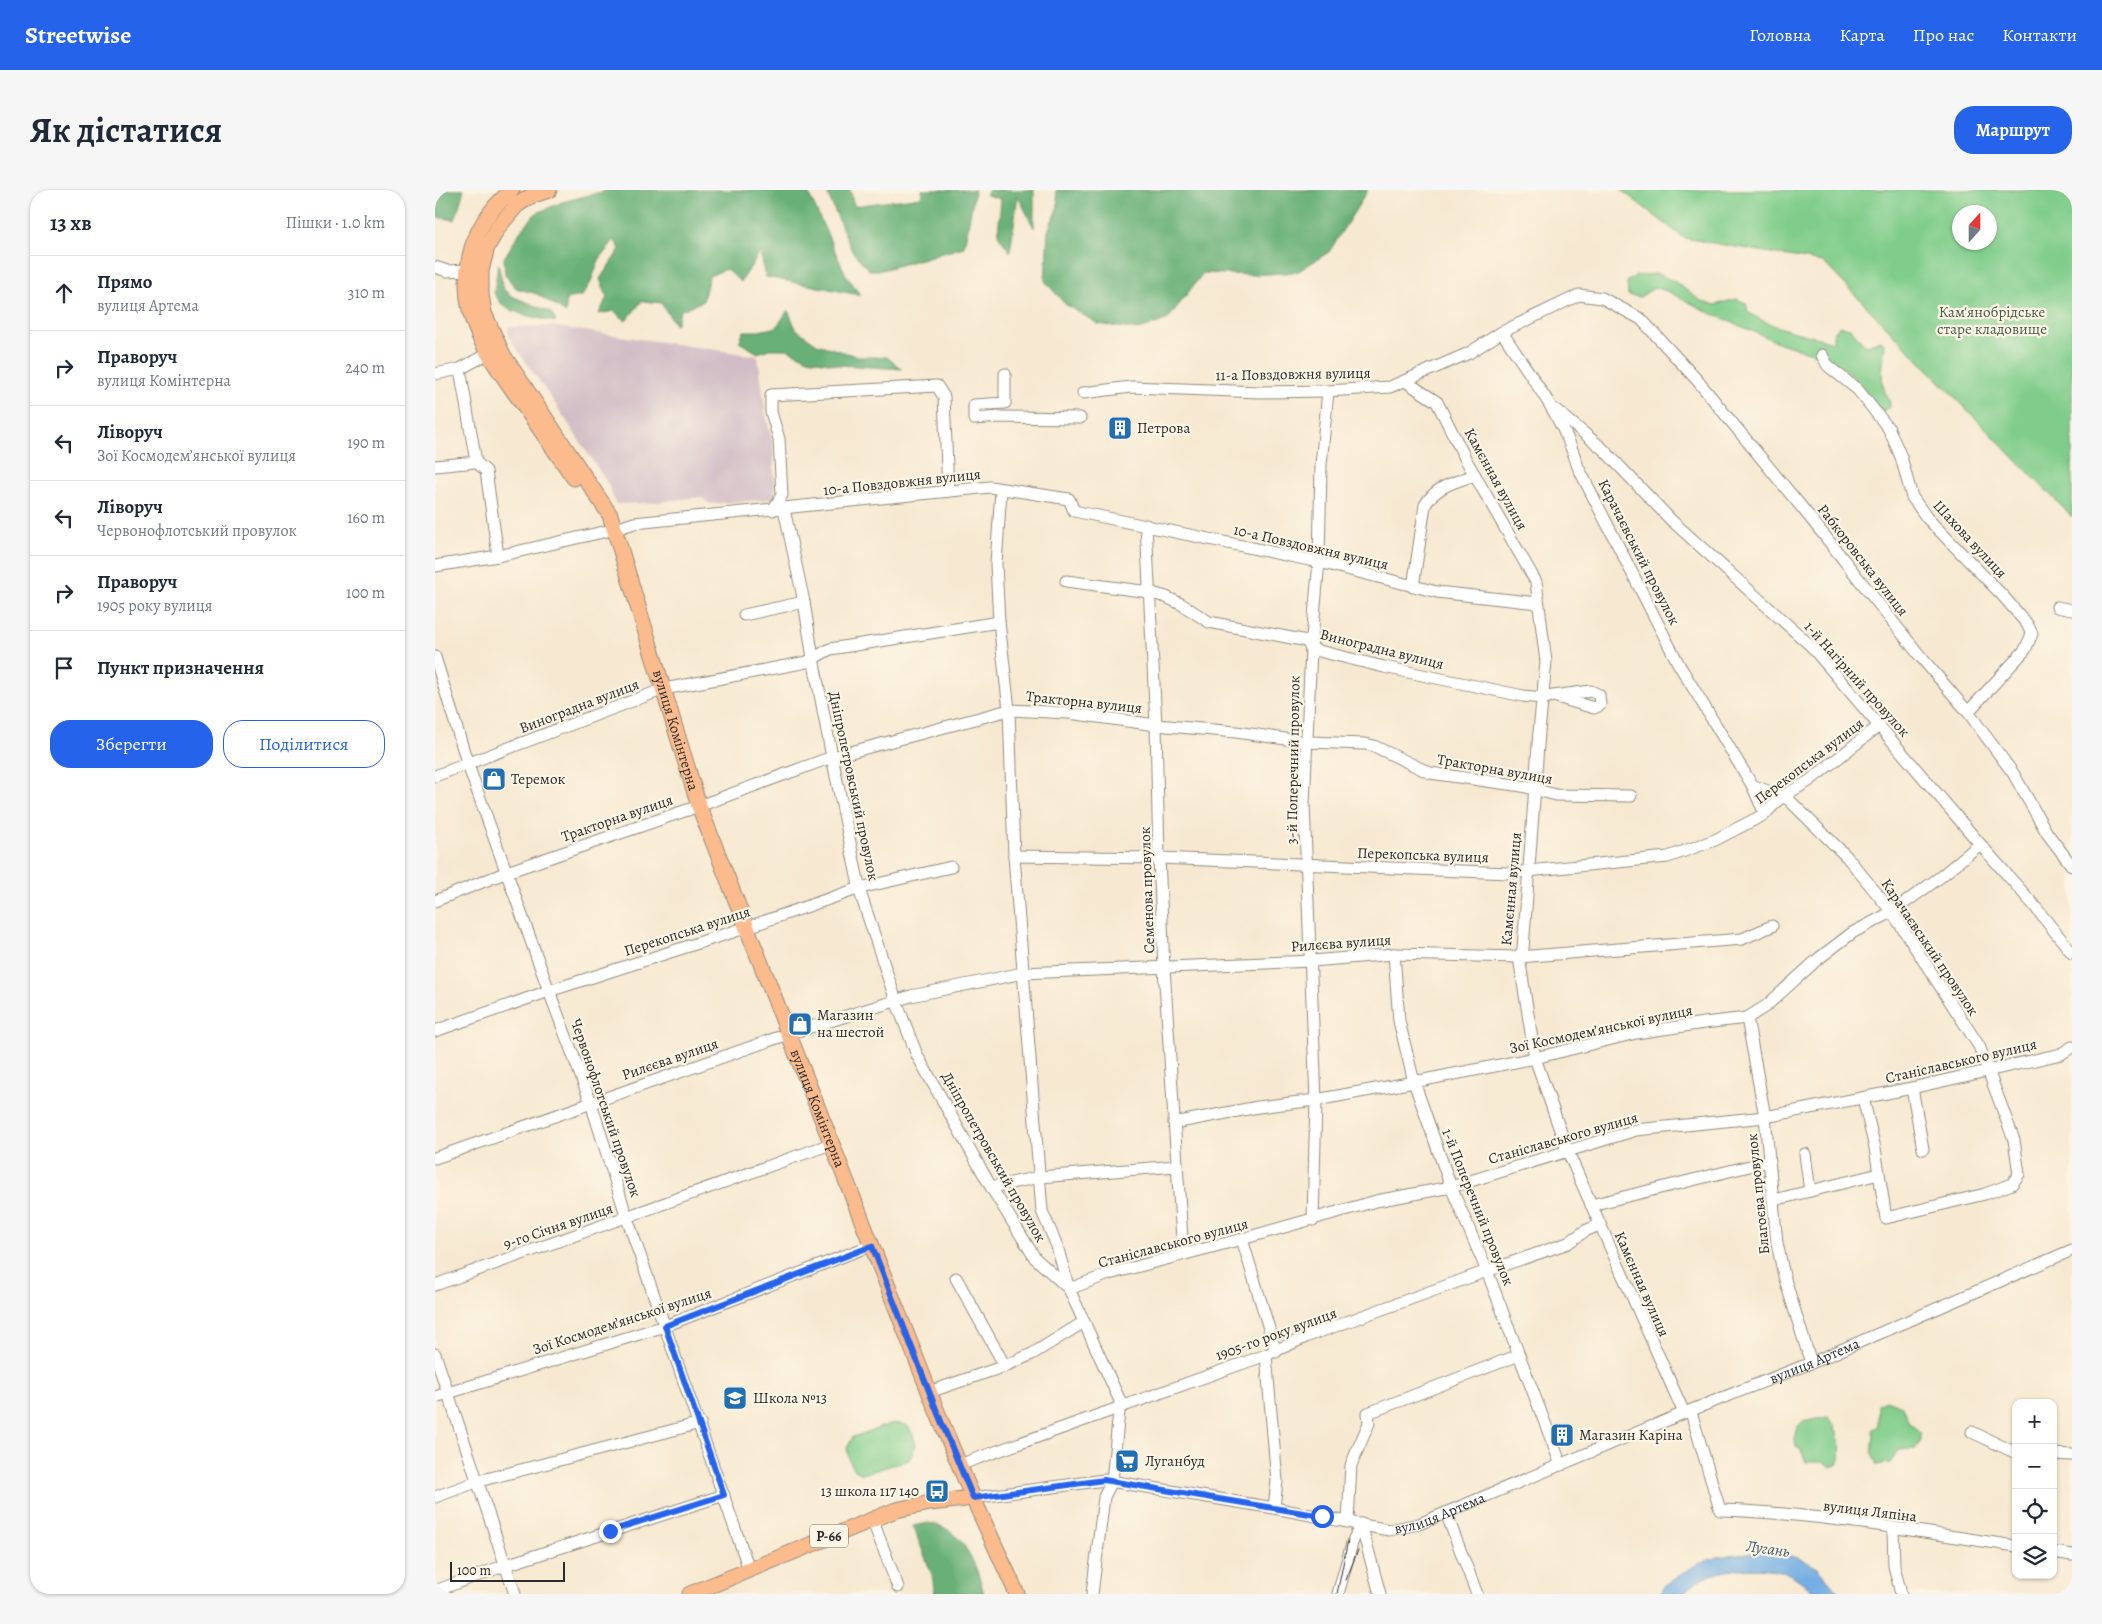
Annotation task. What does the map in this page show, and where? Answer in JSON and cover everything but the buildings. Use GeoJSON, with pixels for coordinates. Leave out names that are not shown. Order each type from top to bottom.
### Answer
{"type":"FeatureCollection","features":[{"type":"Feature","properties":{"kind":"main road"},"geometry":{"type":"LineString","coordinates":[[512,190],[497,203],[484,220],[476,236],[467,270],[466,291],[471,321],[487,354],[603,520],[616,529]]}},
{"type":"Feature","properties":{"kind":"main road","name":"вулиця Комінтерна"},"geometry":{"type":"LineString","coordinates":[[549,190],[531,196],[517,205],[499,226],[487,248],[481,271],[481,294],[484,313],[503,355],[610,514],[699,806],[929,1392],[973,1498],[1017,1594]]}},
{"type":"Feature","properties":{"kind":"main road","name":"вулиця Артема"},"geometry":{"type":"LineString","coordinates":[[690,1594],[749,1568],[896,1510],[973,1498]]}},
{"type":"Feature","properties":{"kind":"street"},"geometry":{"type":"LineString","coordinates":[[435,267],[447,271],[467,270]]}},
{"type":"Feature","properties":{"kind":"street","name":"11-а Повздовжня вулиця"},"geometry":{"type":"LineString","coordinates":[[1083,393],[1131,387],[1260,392],[1328,391],[1390,387],[1469,353],[1502,332],[1579,295],[1602,298]]}},
{"type":"Feature","properties":{"kind":"street","name":"Рабкоровська вулиця"},"geometry":{"type":"LineString","coordinates":[[1602,298],[1641,319],[1697,380],[1920,656],[1968,712],[2013,773],[2047,833],[2072,866]]}},
{"type":"Feature","properties":{"kind":"street","name":"Карачаєвський провулок"},"geometry":{"type":"LineString","coordinates":[[1502,332],[1553,407],[1573,448],[1578,467],[1678,663],[1752,784],[1765,814]]}},
{"type":"Feature","properties":{"kind":"street"},"geometry":{"type":"LineString","coordinates":[[435,374],[460,370],[487,354]]}},
{"type":"Feature","properties":{"kind":"street","name":"Шахова вулиця"},"geometry":{"type":"LineString","coordinates":[[1822,355],[1828,366],[1858,390],[1889,429],[1901,457],[1911,497],[1927,518],[2003,596],[2027,624],[2032,634],[2025,650],[1968,712]]}},
{"type":"Feature","properties":{"kind":"street"},"geometry":{"type":"LineString","coordinates":[[460,370],[476,462],[486,471],[498,556]]}},
{"type":"Feature","properties":{"kind":"street"},"geometry":{"type":"LineString","coordinates":[[1005,374],[1005,403],[974,405],[974,419],[1000,417],[1080,418]]}},
{"type":"Feature","properties":{"kind":"street","name":"Камєнная вулиця"},"geometry":{"type":"LineString","coordinates":[[1405,381],[1437,402],[1466,460],[1536,582],[1545,655],[1547,697],[1535,789],[1523,949],[1519,958],[1535,1058],[1567,1150],[1599,1225],[1689,1414],[1720,1510]]}},
{"type":"Feature","properties":{"kind":"street"},"geometry":{"type":"LineString","coordinates":[[778,510],[782,495],[779,439],[771,412],[771,395],[937,386],[945,397],[947,491]]}},
{"type":"Feature","properties":{"kind":"street","name":"3-й Поперечний провулок"},"geometry":{"type":"LineString","coordinates":[[1313,1220],[1316,1100],[1312,961],[1304,804],[1311,649],[1319,562],[1321,465],[1328,391]]}},
{"type":"Feature","properties":{"kind":"street","name":"1-й Нагірний провулок"},"geometry":{"type":"LineString","coordinates":[[1553,407],[1603,449],[1671,520],[1811,646],[2070,948]]}},
{"type":"Feature","properties":{"kind":"street"},"geometry":{"type":"LineString","coordinates":[[435,466],[476,462]]}},
{"type":"Feature","properties":{"kind":"street"},"geometry":{"type":"LineString","coordinates":[[1413,587],[1425,505],[1431,495],[1442,488],[1475,475]]}},
{"type":"Feature","properties":{"kind":"street","name":"10-а Повздовжня вулиця"},"geometry":{"type":"LineString","coordinates":[[435,566],[498,556],[616,529],[634,523],[778,510],[990,487],[1069,499],[1075,511],[1319,562],[1413,587],[1437,592],[1538,602]]}},
{"type":"Feature","properties":{"kind":"street","name":"Дніпропетровський провулок"},"geometry":{"type":"LineString","coordinates":[[1001,490],[995,564],[999,622],[1009,710],[1014,856],[1042,1211],[1057,1246],[1069,1289]]}},
{"type":"Feature","properties":{"kind":"street","name":"Дніпропетровський провулок"},"geometry":{"type":"LineString","coordinates":[[778,510],[804,602],[832,757],[860,888],[895,1000],[917,1055],[991,1187],[1035,1258],[1069,1289]]}},
{"type":"Feature","properties":{"kind":"street","name":"Семенова провулок"},"geometry":{"type":"LineString","coordinates":[[1146,525],[1156,725],[1159,858],[1170,1028],[1176,1166],[1183,1254]]}},
{"type":"Feature","properties":{"kind":"street","name":"Виноградна вулиця"},"geometry":{"type":"LineString","coordinates":[[1066,581],[1149,592],[1181,604],[1209,622],[1307,641],[1311,649],[1470,686],[1523,696],[1547,697]]}},
{"type":"Feature","properties":{"kind":"street"},"geometry":{"type":"LineString","coordinates":[[744,615],[804,602]]}},
{"type":"Feature","properties":{"kind":"street"},"geometry":{"type":"LineString","coordinates":[[2057,607],[2072,610]]}},
{"type":"Feature","properties":{"kind":"street","name":"Виноградна вулиця"},"geometry":{"type":"LineString","coordinates":[[435,776],[469,765],[664,689],[807,662],[830,649],[999,622]]}},
{"type":"Feature","properties":{"kind":"street","name":"Червонофлотський провулок"},"geometry":{"type":"LineString","coordinates":[[435,657],[438,678],[549,991],[591,1103],[627,1218],[700,1422],[749,1568]]}},
{"type":"Feature","properties":{"kind":"street","name":"Тракторна вулиця"},"geometry":{"type":"LineString","coordinates":[[435,901],[507,872],[699,806],[832,757],[1009,710],[1069,713],[1307,742],[1374,746],[1430,773],[1535,789],[1556,795],[1631,796]]}},
{"type":"Feature","properties":{"kind":"street","name":"Перекопська вулиця"},"geometry":{"type":"LineString","coordinates":[[1014,856],[1159,858],[1508,873],[1667,857],[1715,840],[1765,814],[1780,798],[1809,781],[1880,725]]}},
{"type":"Feature","properties":{"kind":"street","name":"Карачаєвський провулок"},"geometry":{"type":"LineString","coordinates":[[1752,784],[1780,798],[1789,800],[1847,857],[1892,912],[1979,1046],[2014,1140],[2019,1174],[2012,1184],[1985,1194],[1886,1218],[1879,1174]]}},
{"type":"Feature","properties":{"kind":"street","name":"Зої Космодем’янської вулиця"},"geometry":{"type":"LineString","coordinates":[[1174,1123],[1414,1082],[1535,1058],[1636,1033],[1704,1022],[1747,1018],[1766,1006],[1817,959],[1852,934],[1892,912],[1939,878],[1979,844]]}},
{"type":"Feature","properties":{"kind":"street","name":"Перекопська вулиця"},"geometry":{"type":"LineString","coordinates":[[435,1030],[860,888],[951,867]]}},
{"type":"Feature","properties":{"kind":"street","name":"Рилєєва вулиця"},"geometry":{"type":"LineString","coordinates":[[435,1158],[788,1034],[860,1013],[895,1000],[1023,973],[1312,961],[1394,954],[1519,958],[1742,939],[1772,926]]}},
{"type":"Feature","properties":{"kind":"street","name":"1-й Поперечний провулок"},"geometry":{"type":"LineString","coordinates":[[1394,954],[1399,1021],[1414,1082],[1451,1187],[1487,1271],[1561,1466]]}},
{"type":"Feature","properties":{"kind":"street","name":"Благоєва провулок"},"geometry":{"type":"LineString","coordinates":[[1747,1018],[1765,1117],[1777,1243],[1784,1276],[1811,1363]]}},
{"type":"Feature","properties":{"kind":"street","name":"Станіславського вулиця"},"geometry":{"type":"LineString","coordinates":[[1069,1289],[1109,1274],[1242,1240],[1377,1201],[1451,1187],[1637,1130],[1765,1117],[1912,1088],[2061,1054],[2072,1047]]}},
{"type":"Feature","properties":{"kind":"street"},"geometry":{"type":"LineString","coordinates":[[1912,1088],[1923,1149]]}},
{"type":"Feature","properties":{"kind":"street"},"geometry":{"type":"LineString","coordinates":[[1774,1200],[1879,1174],[1863,1098]]}},
{"type":"Feature","properties":{"kind":"street","name":"9-го Січня вулиця"},"geometry":{"type":"LineString","coordinates":[[435,1284],[627,1218],[831,1144]]}},
{"type":"Feature","properties":{"kind":"street"},"geometry":{"type":"LineString","coordinates":[[1805,1154],[1810,1191]]}},
{"type":"Feature","properties":{"kind":"street"},"geometry":{"type":"LineString","coordinates":[[1591,1206],[1770,1161]]}},
{"type":"Feature","properties":{"kind":"street"},"geometry":{"type":"LineString","coordinates":[[991,1187],[1040,1178],[1176,1166]]}},
{"type":"Feature","properties":{"kind":"street","name":"1905-го року вулиця"},"geometry":{"type":"LineString","coordinates":[[959,1465],[1271,1354],[1308,1336],[1568,1243],[1585,1231],[1599,1225]]}},
{"type":"Feature","properties":{"kind":"street"},"geometry":{"type":"LineString","coordinates":[[1242,1240],[1271,1354],[1277,1482],[1274,1508]]}},
{"type":"Feature","properties":{"kind":"street","name":"Зої Космодем’янської вулиця"},"geometry":{"type":"LineString","coordinates":[[435,1397],[665,1326],[872,1246]]}},
{"type":"Feature","properties":{"kind":"street","name":"вулиця Артема"},"geometry":{"type":"LineString","coordinates":[[973,1498],[1104,1480],[1274,1508],[1389,1530],[1419,1524],[1811,1363],[2072,1250]]}},
{"type":"Feature","properties":{"kind":"street"},"geometry":{"type":"LineString","coordinates":[[956,1278],[1005,1366]]}},
{"type":"Feature","properties":{"kind":"street"},"geometry":{"type":"LineString","coordinates":[[1069,1289],[1120,1401],[1112,1481],[1104,1497],[1091,1594]]}},
{"type":"Feature","properties":{"kind":"street"},"geometry":{"type":"LineString","coordinates":[[929,1392],[1005,1366],[1032,1354],[1084,1322]]}},
{"type":"Feature","properties":{"kind":"street"},"geometry":{"type":"LineString","coordinates":[[435,1354],[515,1594]]}},
{"type":"Feature","properties":{"kind":"street"},"geometry":{"type":"LineString","coordinates":[[1348,1521],[1351,1465],[1369,1423],[1368,1413],[1519,1356]]}},
{"type":"Feature","properties":{"kind":"street"},"geometry":{"type":"LineString","coordinates":[[435,1497],[479,1482],[700,1422]]}},
{"type":"Feature","properties":{"kind":"street"},"geometry":{"type":"LineString","coordinates":[[1973,1432],[2012,1450]]}},
{"type":"Feature","properties":{"kind":"street"},"geometry":{"type":"LineString","coordinates":[[2057,1454],[2072,1456]]}},
{"type":"Feature","properties":{"kind":"street"},"geometry":{"type":"LineString","coordinates":[[435,1591],[505,1565],[724,1495]]}},
{"type":"Feature","properties":{"kind":"street","name":"вулиця Ляпіна"},"geometry":{"type":"LineString","coordinates":[[1720,1510],[1750,1511],[1893,1528],[2012,1545]]}},
{"type":"Feature","properties":{"kind":"street"},"geometry":{"type":"LineString","coordinates":[[1446,1513],[1477,1594]]}},
{"type":"Feature","properties":{"kind":"street"},"geometry":{"type":"LineString","coordinates":[[871,1519],[898,1587]]}},
{"type":"Feature","properties":{"kind":"street"},"geometry":{"type":"LineString","coordinates":[[1339,1593],[1352,1543],[1361,1524]]}},
{"type":"Feature","properties":{"kind":"street"},"geometry":{"type":"LineString","coordinates":[[1361,1524],[1380,1594]]}},
{"type":"Feature","properties":{"kind":"street"},"geometry":{"type":"LineString","coordinates":[[1893,1528],[1893,1566],[1901,1594]]}},
{"type":"Feature","properties":{"kind":"street"},"geometry":{"type":"LineString","coordinates":[[2057,1553],[2072,1555]]}},
{"type":"Feature","properties":{"kind":"shaded area"},"geometry":{"type":"Polygon","coordinates":[[[550,326],[758,356],[766,416],[773,445],[775,499],[710,504],[701,497],[647,503],[616,504],[608,484],[509,338],[508,327],[550,326]]]}},
{"type":"Feature","properties":{"kind":"green space"},"geometry":{"type":"Polygon","coordinates":[[[435,190],[464,190],[455,220],[435,217],[435,190]]]}},
{"type":"Feature","properties":{"kind":"green space"},"geometry":{"type":"Polygon","coordinates":[[[609,190],[807,190],[845,273],[860,295],[766,277],[760,252],[741,282],[726,269],[709,276],[703,301],[680,311],[676,326],[661,303],[642,301],[626,321],[614,311],[599,314],[607,297],[600,279],[620,249],[614,240],[599,260],[590,284],[582,296],[566,299],[566,313],[537,294],[516,288],[505,275],[504,258],[520,232],[535,214],[562,202],[609,190]]]}},
{"type":"Feature","properties":{"kind":"green space"},"geometry":{"type":"Polygon","coordinates":[[[826,190],[850,190],[854,206],[921,197],[922,190],[975,190],[964,247],[882,270],[869,270],[852,251],[826,190]]]}},
{"type":"Feature","properties":{"kind":"green space"},"geometry":{"type":"Polygon","coordinates":[[[989,190],[1034,190],[1034,228],[1018,196],[1010,252],[998,235],[1001,199],[986,195],[989,190]]]}},
{"type":"Feature","properties":{"kind":"green space"},"geometry":{"type":"Polygon","coordinates":[[[1056,190],[1368,190],[1329,252],[1297,272],[1254,275],[1203,273],[1168,319],[1139,330],[1098,324],[1065,304],[1045,281],[1048,231],[1058,206],[1056,190]]]}},
{"type":"Feature","properties":{"kind":"green space","name":"Кам'янобрідське старе кладовище"},"geometry":{"type":"Polygon","coordinates":[[[1621,190],[2072,190],[2072,517],[1823,262],[1684,238],[1621,190]]]}},
{"type":"Feature","properties":{"kind":"green space"},"geometry":{"type":"Polygon","coordinates":[[[498,264],[504,290],[514,297],[551,312],[556,322],[523,315],[503,306],[494,293],[498,264]]]}},
{"type":"Feature","properties":{"kind":"green space"},"geometry":{"type":"Polygon","coordinates":[[[1657,274],[1674,281],[1701,301],[1715,305],[1736,299],[1746,303],[1748,312],[1768,323],[1789,330],[1833,342],[1833,334],[1839,326],[1850,328],[1865,346],[1880,340],[1885,345],[1882,378],[1890,407],[1880,412],[1861,384],[1834,360],[1780,343],[1655,287],[1640,297],[1628,295],[1627,281],[1636,276],[1657,274]]]}},
{"type":"Feature","properties":{"kind":"green space"},"geometry":{"type":"Polygon","coordinates":[[[788,310],[796,329],[817,344],[860,357],[887,357],[902,369],[838,365],[808,359],[787,349],[769,349],[758,353],[739,342],[744,331],[759,331],[777,327],[788,310]]]}},
{"type":"Feature","properties":{"kind":"green space"},"geometry":{"type":"Polygon","coordinates":[[[1886,1400],[1902,1406],[1909,1423],[1920,1432],[1920,1442],[1916,1449],[1899,1450],[1890,1463],[1877,1465],[1872,1453],[1874,1435],[1872,1430],[1878,1426],[1878,1405],[1886,1400]]]}},
{"type":"Feature","properties":{"kind":"green space"},"geometry":{"type":"Polygon","coordinates":[[[1828,1417],[1835,1426],[1839,1440],[1840,1460],[1838,1465],[1831,1467],[1824,1462],[1806,1462],[1801,1450],[1796,1447],[1797,1427],[1802,1422],[1828,1417]]]}},
{"type":"Feature","properties":{"kind":"green space"},"geometry":{"type":"Polygon","coordinates":[[[893,1423],[907,1425],[913,1434],[916,1445],[909,1460],[863,1474],[855,1470],[849,1460],[847,1448],[853,1437],[893,1423]]]}},
{"type":"Feature","properties":{"kind":"green space"},"geometry":{"type":"Polygon","coordinates":[[[928,1523],[950,1531],[959,1539],[977,1571],[984,1594],[935,1594],[932,1575],[913,1526],[928,1523]]]}},
{"type":"Feature","properties":{"kind":"water"},"geometry":{"type":"Polygon","coordinates":[[[1763,1550],[1798,1558],[1818,1568],[1840,1594],[1815,1594],[1790,1574],[1755,1568],[1714,1574],[1691,1586],[1683,1594],[1659,1594],[1665,1585],[1696,1565],[1717,1557],[1763,1550]]]}},
{"type":"Feature","properties":{"kind":"tram line"},"geometry":{"type":"LineString","coordinates":[[1337,1594],[1348,1540]]}},
{"type":"Feature","properties":{"kind":"tram line"},"geometry":{"type":"LineString","coordinates":[[1346,1580],[1358,1550]]}},
{"type":"Feature","properties":{"kind":"place","name":"Петрова"},"geometry":{"type":"Point","coordinates":[1120,428]}},
{"type":"Feature","properties":{"kind":"place","name":"Теремок"},"geometry":{"type":"Point","coordinates":[494,779]}},
{"type":"Feature","properties":{"kind":"place","name":"Магазин на шестой"},"geometry":{"type":"Point","coordinates":[800,1024]}},
{"type":"Feature","properties":{"kind":"place","name":"Школа №13"},"geometry":{"type":"Point","coordinates":[735,1398]}},
{"type":"Feature","properties":{"kind":"place","name":"Магазин Каріна"},"geometry":{"type":"Point","coordinates":[1562,1435]}},
{"type":"Feature","properties":{"kind":"place","name":"Луганбуд"},"geometry":{"type":"Point","coordinates":[1127,1461]}},
{"type":"Feature","properties":{"kind":"place","name":"13 школа 117 140"},"geometry":{"type":"Point","coordinates":[937,1491]}},
{"type":"Feature","properties":{"kind":"route"},"geometry":{"type":"LineString","coordinates":[[610,1531],[724,1495],[665,1326],[872,1246],[973,1498],[1104,1480],[1322,1516]]}},
{"type":"Feature","properties":{"kind":"water label","name":"Лугань"},"geometry":{"type":"Point","coordinates":[1768,1548]}}]}
